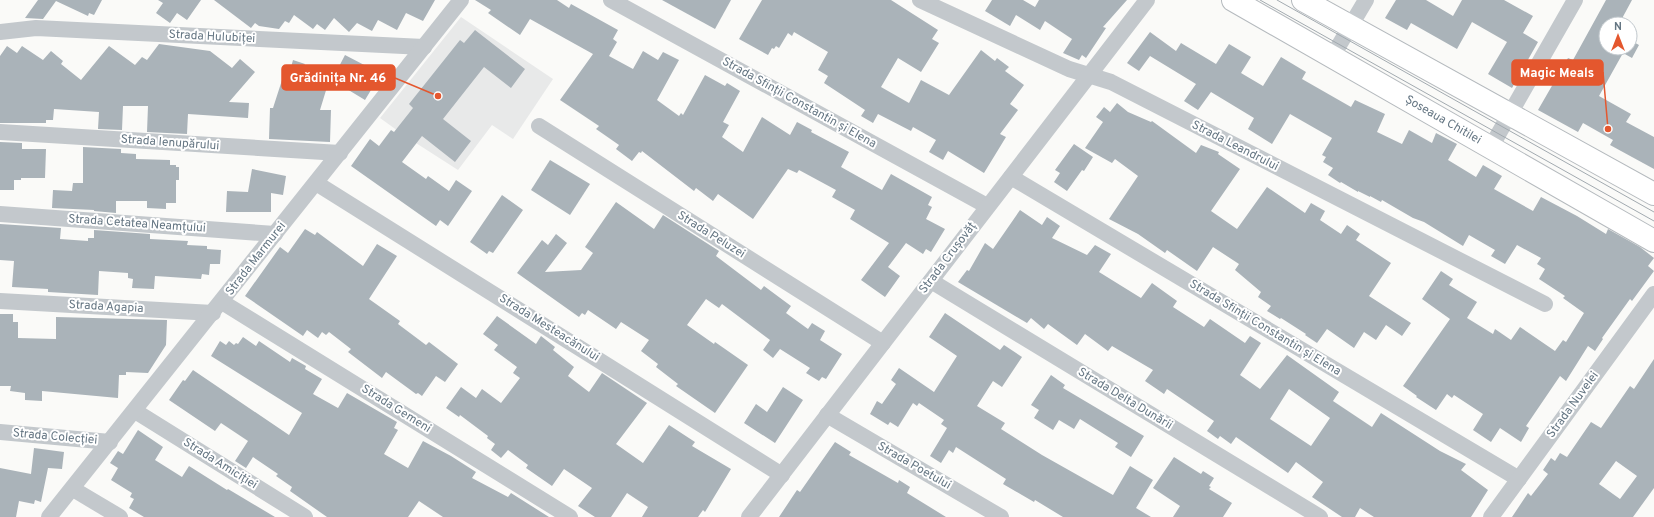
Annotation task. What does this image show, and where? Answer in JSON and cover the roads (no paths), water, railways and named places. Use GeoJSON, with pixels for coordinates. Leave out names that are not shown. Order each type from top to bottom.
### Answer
{"type":"FeatureCollection","features":[{"type":"Feature","properties":{"kind":"main road","name":"Șoseaua Chitilei"},"geometry":{"type":"LineString","coordinates":[[1232,0],[1654,241]]}},
{"type":"Feature","properties":{"kind":"main road"},"geometry":{"type":"LineString","coordinates":[[1303,0],[1654,194]]}},
{"type":"Feature","properties":{"kind":"street","name":"Strada Marmurei"},"geometry":{"type":"LineString","coordinates":[[50,517],[461,0]]}},
{"type":"Feature","properties":{"kind":"street","name":"Strada Sfinții Constantin și Elena"},"geometry":{"type":"LineString","coordinates":[[611,0],[987,206]]}},
{"type":"Feature","properties":{"kind":"street","name":"Strada Leandrului"},"geometry":{"type":"LineString","coordinates":[[920,0],[1069,69],[1111,82],[1546,304]]}},
{"type":"Feature","properties":{"kind":"street","name":"Strada Crușovăț"},"geometry":{"type":"LineString","coordinates":[[749,517],[1147,0]]}},
{"type":"Feature","properties":{"kind":"street"},"geometry":{"type":"LineString","coordinates":[[1332,57],[1366,0]]}},
{"type":"Feature","properties":{"kind":"street"},"geometry":{"type":"LineString","coordinates":[[1491,147],[1575,0]]}},
{"type":"Feature","properties":{"kind":"street","name":"Strada Hulubiței"},"geometry":{"type":"LineString","coordinates":[[0,32],[36,28],[424,47]]}},
{"type":"Feature","properties":{"kind":"street","name":"Strada Peluzei"},"geometry":{"type":"LineString","coordinates":[[539,126],[883,343]]}},
{"type":"Feature","properties":{"kind":"street","name":"Strada Ienupărului"},"geometry":{"type":"LineString","coordinates":[[0,132],[340,153]]}},
{"type":"Feature","properties":{"kind":"street","name":"Strada Sfinții Constantin și Elena"},"geometry":{"type":"LineString","coordinates":[[1011,177],[1519,479]]}},
{"type":"Feature","properties":{"kind":"street","name":"Strada Mesteacănului"},"geometry":{"type":"LineString","coordinates":[[316,183],[782,475]]}},
{"type":"Feature","properties":{"kind":"street","name":"Strada Cetatea Neamțului"},"geometry":{"type":"LineString","coordinates":[[0,214],[275,234]]}},
{"type":"Feature","properties":{"kind":"street","name":"Strada Delta Dunării"},"geometry":{"type":"LineString","coordinates":[[930,281],[1320,517]]}},
{"type":"Feature","properties":{"kind":"street","name":"Strada Nuvelei"},"geometry":{"type":"LineString","coordinates":[[1491,517],[1654,294]]}},
{"type":"Feature","properties":{"kind":"street","name":"Strada Agapia"},"geometry":{"type":"LineString","coordinates":[[0,301],[217,307]]}},
{"type":"Feature","properties":{"kind":"street","name":"Strada Gemeni"},"geometry":{"type":"LineString","coordinates":[[217,307],[570,517]]}},
{"type":"Feature","properties":{"kind":"street","name":"Strada Amiciției"},"geometry":{"type":"LineString","coordinates":[[135,411],[305,517]]}},
{"type":"Feature","properties":{"kind":"street","name":"Strada Poetului"},"geometry":{"type":"LineString","coordinates":[[827,415],[1001,517]]}},
{"type":"Feature","properties":{"kind":"street","name":"Strada Colecției"},"geometry":{"type":"LineString","coordinates":[[0,432],[110,442]]}},
{"type":"Feature","properties":{"kind":"street"},"geometry":{"type":"LineString","coordinates":[[73,488],[120,517]]}},
{"type":"Feature","properties":{"kind":"tram line"},"geometry":{"type":"LineString","coordinates":[[1260,0],[1654,221]]}},
{"type":"Feature","properties":{"kind":"tram line"},"geometry":{"type":"LineString","coordinates":[[1277,0],[1654,212]]}},
{"type":"Feature","properties":{"kind":"place","name":"Grădinița Nr. 46"},"geometry":{"type":"Point","coordinates":[438,96]}},
{"type":"Feature","properties":{"kind":"place","name":"Magic Meals"},"geometry":{"type":"Point","coordinates":[1608,129]}}]}
